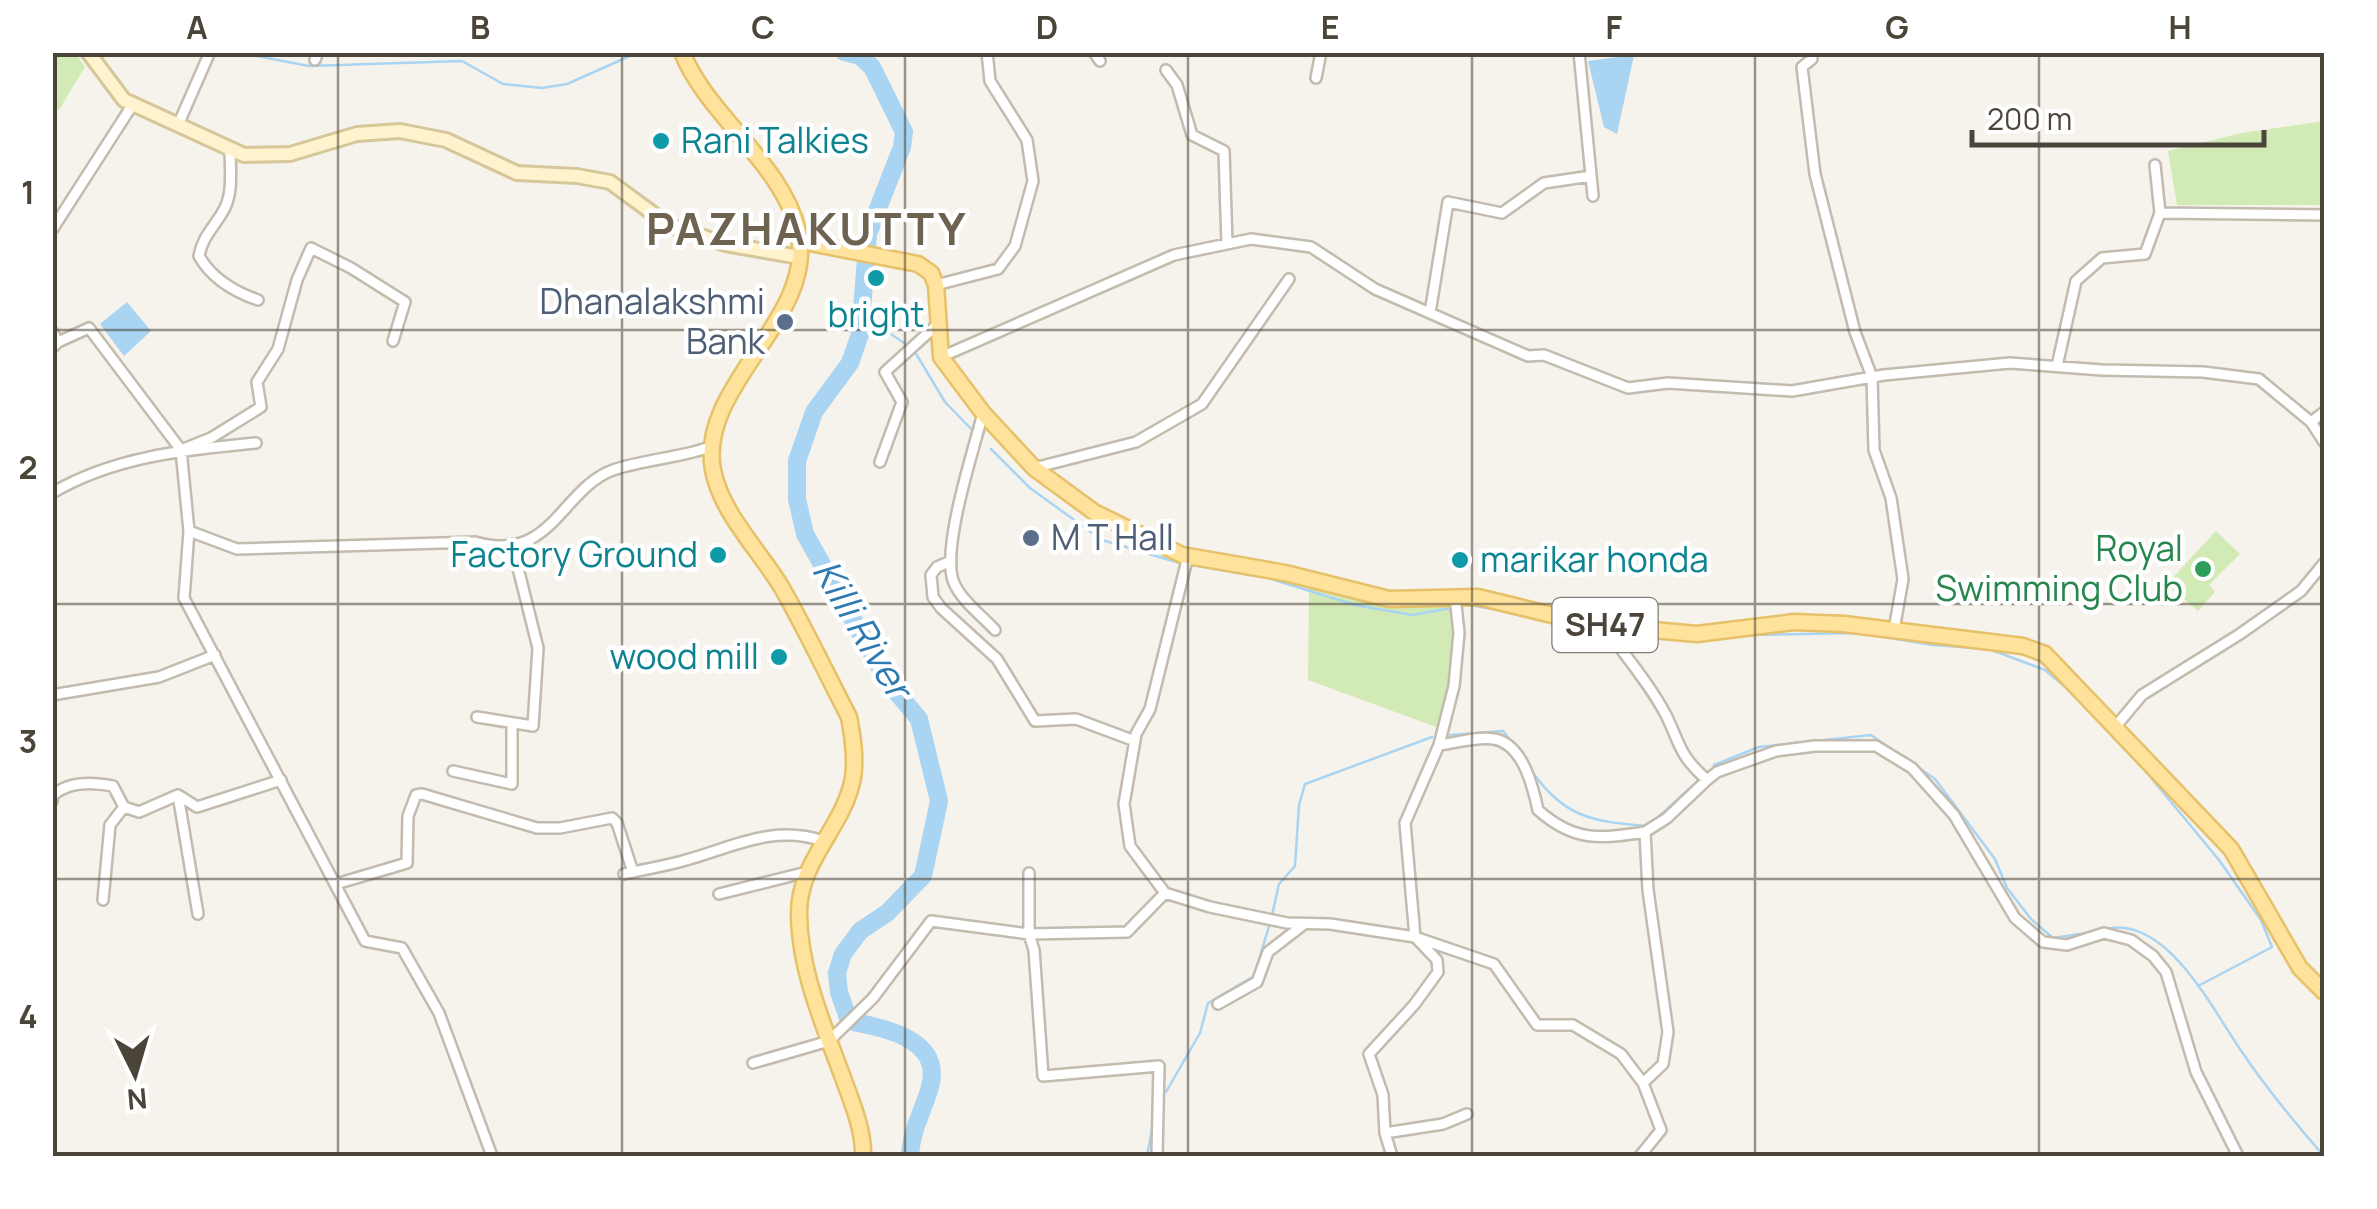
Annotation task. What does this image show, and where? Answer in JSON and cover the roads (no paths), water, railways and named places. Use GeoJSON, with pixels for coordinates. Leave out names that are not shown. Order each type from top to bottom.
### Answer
{"type":"FeatureCollection","features":[{"type":"Feature","properties":{"kind":"main road"},"geometry":{"type":"LineString","coordinates":[[88,52],[124,100],[244,156],[290,154],[357,134],[400,131],[446,140],[517,173],[610,182],[670,226],[725,244],[854,250],[918,264],[931,272],[936,285],[941,357]]}},
{"type":"Feature","properties":{"kind":"main road"},"geometry":{"type":"LineString","coordinates":[[682,52],[696,80],[765,169],[792,215],[799,249],[784,306],[725,404],[712,446],[713,468],[720,492],[783,590],[848,718],[854,739],[852,781],[807,872],[799,912],[802,944],[817,1007],[851,1100],[864,1146],[863,1156]]}},
{"type":"Feature","properties":{"kind":"main road","name":"SH47"},"geometry":{"type":"LineString","coordinates":[[941,357],[983,413],[1034,468],[1094,512],[1157,545],[1188,556],[1285,573],[1389,599],[1478,597],[1603,625],[1698,634],[1794,622],[2024,646],[2045,654],[2231,849],[2300,968],[2324,992]]}},
{"type":"Feature","properties":{"kind":"street"},"geometry":{"type":"LineString","coordinates":[[178,124],[210,52]]}},
{"type":"Feature","properties":{"kind":"street"},"geometry":{"type":"LineString","coordinates":[[936,285],[998,269],[1015,246],[1033,181],[1027,140],[990,81],[987,52]]}},
{"type":"Feature","properties":{"kind":"street"},"geometry":{"type":"LineString","coordinates":[[1316,78],[1322,52]]}},
{"type":"Feature","properties":{"kind":"street"},"geometry":{"type":"LineString","coordinates":[[1579,52],[1593,196]]}},
{"type":"Feature","properties":{"kind":"street"},"geometry":{"type":"LineString","coordinates":[[1811,52],[1812,59],[1802,66],[1814,174],[1855,332],[1872,378],[1874,450],[1891,498],[1904,578],[1894,630]]}},
{"type":"Feature","properties":{"kind":"street"},"geometry":{"type":"LineString","coordinates":[[1166,70],[1177,84],[1192,134],[1224,151],[1227,244]]}},
{"type":"Feature","properties":{"kind":"street"},"geometry":{"type":"LineString","coordinates":[[52,230],[133,104]]}},
{"type":"Feature","properties":{"kind":"street"},"geometry":{"type":"LineString","coordinates":[[230,148],[229,197],[224,211],[204,238],[199,256],[206,268],[236,293],[258,300]]}},
{"type":"Feature","properties":{"kind":"street"},"geometry":{"type":"LineString","coordinates":[[2057,366],[2076,280],[2102,258],[2145,254],[2160,213],[2155,165]]}},
{"type":"Feature","properties":{"kind":"street"},"geometry":{"type":"LineString","coordinates":[[1430,313],[1448,202],[1502,213],[1544,183],[1592,176]]}},
{"type":"Feature","properties":{"kind":"street"},"geometry":{"type":"LineString","coordinates":[[2160,213],[2324,215]]}},
{"type":"Feature","properties":{"kind":"street"},"geometry":{"type":"LineString","coordinates":[[941,357],[1174,255],[1251,239],[1311,248],[1376,289],[1430,313],[1528,356],[1544,355],[1628,388],[1668,383],[1792,391],[2010,362],[2203,372],[2259,379],[2311,422],[2324,442]]}},
{"type":"Feature","properties":{"kind":"street"},"geometry":{"type":"LineString","coordinates":[[181,450],[211,438],[261,407],[257,382],[278,349],[310,248],[405,302],[393,340]]}},
{"type":"Feature","properties":{"kind":"street"},"geometry":{"type":"LineString","coordinates":[[1034,468],[1136,442],[1202,404],[1289,279]]}},
{"type":"Feature","properties":{"kind":"street"},"geometry":{"type":"LineString","coordinates":[[880,462],[902,402],[885,372],[939,323]]}},
{"type":"Feature","properties":{"kind":"street"},"geometry":{"type":"LineString","coordinates":[[52,331],[55,345],[89,328],[181,450],[188,532],[184,598],[365,941],[402,948],[439,1014],[492,1156]]}},
{"type":"Feature","properties":{"kind":"street"},"geometry":{"type":"LineString","coordinates":[[2311,422],[2324,412]]}},
{"type":"Feature","properties":{"kind":"street"},"geometry":{"type":"LineString","coordinates":[[983,413],[954,528],[952,580],[995,630]]}},
{"type":"Feature","properties":{"kind":"street"},"geometry":{"type":"LineString","coordinates":[[52,493],[109,466],[181,450],[256,443]]}},
{"type":"Feature","properties":{"kind":"street"},"geometry":{"type":"LineString","coordinates":[[188,532],[237,549],[475,542],[495,548],[547,530],[609,471],[712,446]]}},
{"type":"Feature","properties":{"kind":"street"},"geometry":{"type":"LineString","coordinates":[[478,717],[533,726],[538,648],[512,544]]}},
{"type":"Feature","properties":{"kind":"street"},"geometry":{"type":"LineString","coordinates":[[1188,556],[1150,709],[1135,741],[1124,804],[1130,846],[1165,893],[1210,907],[1287,922],[1415,938],[1494,964],[1537,1025],[1573,1025],[1621,1054],[1643,1083],[1661,1130],[1640,1156]]}},
{"type":"Feature","properties":{"kind":"street"},"geometry":{"type":"LineString","coordinates":[[951,561],[937,566],[931,575],[933,597],[997,659],[1035,721],[1076,719],[1135,741]]}},
{"type":"Feature","properties":{"kind":"street"},"geometry":{"type":"LineString","coordinates":[[2116,726],[2142,695],[2302,591],[2324,563]]}},
{"type":"Feature","properties":{"kind":"street"},"geometry":{"type":"LineString","coordinates":[[1392,1156],[1383,1096],[1369,1054],[1438,972],[1437,960],[1415,938],[1405,824],[1439,745],[1454,686],[1459,633],[1454,596]]}},
{"type":"Feature","properties":{"kind":"street"},"geometry":{"type":"LineString","coordinates":[[1603,625],[1666,716],[1678,748],[1707,780]]}},
{"type":"Feature","properties":{"kind":"street"},"geometry":{"type":"LineString","coordinates":[[52,695],[160,677],[215,656]]}},
{"type":"Feature","properties":{"kind":"street"},"geometry":{"type":"LineString","coordinates":[[453,771],[512,784],[512,723]]}},
{"type":"Feature","properties":{"kind":"street"},"geometry":{"type":"LineString","coordinates":[[1439,745],[1496,739],[1509,747],[1532,781],[1538,810],[1573,834],[1591,839],[1644,832],[1667,818],[1717,772],[1776,751],[1815,746],[1876,746],[1912,768],[1954,815],[2015,918],[2043,942],[2066,945],[2104,934],[2131,940],[2153,956],[2166,972],[2196,1072],[2238,1156]]}},
{"type":"Feature","properties":{"kind":"street"},"geometry":{"type":"LineString","coordinates":[[178,795],[197,807],[281,780]]}},
{"type":"Feature","properties":{"kind":"street"},"geometry":{"type":"LineString","coordinates":[[52,782],[112,786],[124,807],[139,812],[178,795]]}},
{"type":"Feature","properties":{"kind":"street"},"geometry":{"type":"LineString","coordinates":[[52,801],[54,795],[68,786]]}},
{"type":"Feature","properties":{"kind":"street"},"geometry":{"type":"LineString","coordinates":[[336,884],[406,863],[408,816],[416,795],[422,794],[537,828],[560,828],[612,818],[617,823],[628,873],[681,862],[726,846],[800,833],[823,840]]}},
{"type":"Feature","properties":{"kind":"street"},"geometry":{"type":"LineString","coordinates":[[178,795],[198,914]]}},
{"type":"Feature","properties":{"kind":"street"},"geometry":{"type":"LineString","coordinates":[[103,900],[110,825],[124,807]]}},
{"type":"Feature","properties":{"kind":"street"},"geometry":{"type":"LineString","coordinates":[[1643,1083],[1663,1064],[1668,1032],[1644,832]]}},
{"type":"Feature","properties":{"kind":"street"},"geometry":{"type":"LineString","coordinates":[[719,894],[807,872]]}},
{"type":"Feature","properties":{"kind":"street"},"geometry":{"type":"LineString","coordinates":[[1029,872],[1029,934],[1034,950],[1043,1076],[1159,1066],[1157,1156]]}},
{"type":"Feature","properties":{"kind":"street"},"geometry":{"type":"LineString","coordinates":[[753,1063],[829,1041],[873,998],[930,921],[1029,934],[1126,932],[1165,893]]}},
{"type":"Feature","properties":{"kind":"street"},"geometry":{"type":"LineString","coordinates":[[1218,1004],[1257,982],[1268,952],[1305,923]]}},
{"type":"Feature","properties":{"kind":"street"},"geometry":{"type":"LineString","coordinates":[[1386,1133],[1443,1124],[1467,1114]]}},
{"type":"Feature","properties":{"kind":"water"},"geometry":{"type":"Polygon","coordinates":[[[1634,55],[1617,134],[1604,127],[1588,61],[1634,55]]]}},
{"type":"Feature","properties":{"kind":"water"},"geometry":{"type":"Polygon","coordinates":[[[127,302],[151,331],[124,356],[100,324],[127,302]]]}},
{"type":"Feature","properties":{"kind":"waterway"},"geometry":{"type":"LineString","coordinates":[[235,52],[309,66],[462,61],[503,84],[542,88],[567,84],[639,52]]}},
{"type":"Feature","properties":{"kind":"waterway","name":"Killi River"},"geometry":{"type":"LineString","coordinates":[[844,52],[860,56],[872,67],[904,132],[902,147],[868,234],[860,334],[850,363],[814,412],[797,461],[797,499],[805,534],[888,682],[919,719],[939,801],[923,876],[887,913],[860,931],[843,954],[837,973],[849,1021],[907,1038],[928,1057],[932,1070],[930,1087],[910,1156]]}},
{"type":"Feature","properties":{"kind":"waterway"},"geometry":{"type":"LineString","coordinates":[[862,314],[904,343]]}},
{"type":"Feature","properties":{"kind":"waterway"},"geometry":{"type":"LineString","coordinates":[[915,352],[945,402],[975,433]]}},
{"type":"Feature","properties":{"kind":"waterway"},"geometry":{"type":"LineString","coordinates":[[991,449],[1030,488],[1102,540],[1183,564]]}},
{"type":"Feature","properties":{"kind":"waterway"},"geometry":{"type":"LineString","coordinates":[[1191,565],[1268,578],[1355,605],[1412,615],[1451,608]]}},
{"type":"Feature","properties":{"kind":"waterway"},"geometry":{"type":"LineString","coordinates":[[1469,605],[1516,613]]}},
{"type":"Feature","properties":{"kind":"waterway"},"geometry":{"type":"LineString","coordinates":[[1578,628],[1599,633]]}},
{"type":"Feature","properties":{"kind":"waterway"},"geometry":{"type":"LineString","coordinates":[[1746,635],[1859,633],[1989,649],[2045,670],[2076,696],[2143,768],[2219,860],[2261,920],[2272,947],[2198,986]]}},
{"type":"Feature","properties":{"kind":"waterway"},"geometry":{"type":"LineString","coordinates":[[1621,635],[1678,639]]}},
{"type":"Feature","properties":{"kind":"waterway"},"geometry":{"type":"LineString","coordinates":[[1450,735],[1503,731],[1513,744]]}},
{"type":"Feature","properties":{"kind":"waterway"},"geometry":{"type":"LineString","coordinates":[[1714,765],[1759,747],[1871,735],[1935,779],[1995,859],[2007,888],[2031,919],[2053,938],[2093,932]]}},
{"type":"Feature","properties":{"kind":"waterway"},"geometry":{"type":"LineString","coordinates":[[1272,915],[1279,884],[1295,866],[1299,805],[1305,784],[1432,737]]}},
{"type":"Feature","properties":{"kind":"waterway"},"geometry":{"type":"LineString","coordinates":[[1529,767],[1554,797],[1580,814],[1649,826]]}},
{"type":"Feature","properties":{"kind":"waterway"},"geometry":{"type":"LineString","coordinates":[[1655,820],[1700,779]]}},
{"type":"Feature","properties":{"kind":"waterway"},"geometry":{"type":"LineString","coordinates":[[1166,1092],[1200,1033],[1208,1003],[1254,976],[1270,923]]}},
{"type":"Feature","properties":{"kind":"waterway"},"geometry":{"type":"LineString","coordinates":[[2105,929],[2127,928],[2148,936],[2168,951],[2202,991],[2271,1092],[2324,1156]]}},
{"type":"Feature","properties":{"kind":"waterway"},"geometry":{"type":"LineString","coordinates":[[1147,1156],[1153,1124]]}},
{"type":"Feature","properties":{"kind":"place","name":"Rani Talkies"},"geometry":{"type":"Point","coordinates":[661,141]}},
{"type":"Feature","properties":{"kind":"place","name":"bright"},"geometry":{"type":"Point","coordinates":[876,278]}},
{"type":"Feature","properties":{"kind":"place","name":"Dhanalakshmi Bank"},"geometry":{"type":"Point","coordinates":[785,322]}},
{"type":"Feature","properties":{"kind":"place","name":"M T Hall"},"geometry":{"type":"Point","coordinates":[1031,538]}},
{"type":"Feature","properties":{"kind":"place","name":"Factory Ground"},"geometry":{"type":"Point","coordinates":[718,555]}},
{"type":"Feature","properties":{"kind":"place","name":"marikar honda"},"geometry":{"type":"Point","coordinates":[1460,560]}},
{"type":"Feature","properties":{"kind":"place","name":"Royal Swimming Club"},"geometry":{"type":"Point","coordinates":[2203,569]}},
{"type":"Feature","properties":{"kind":"place","name":"wood mill"},"geometry":{"type":"Point","coordinates":[779,657]}},
{"type":"Feature","properties":{"kind":"district","name":"PAZHAKUTTY"},"geometry":{"type":"Point","coordinates":[807,229]}}]}
